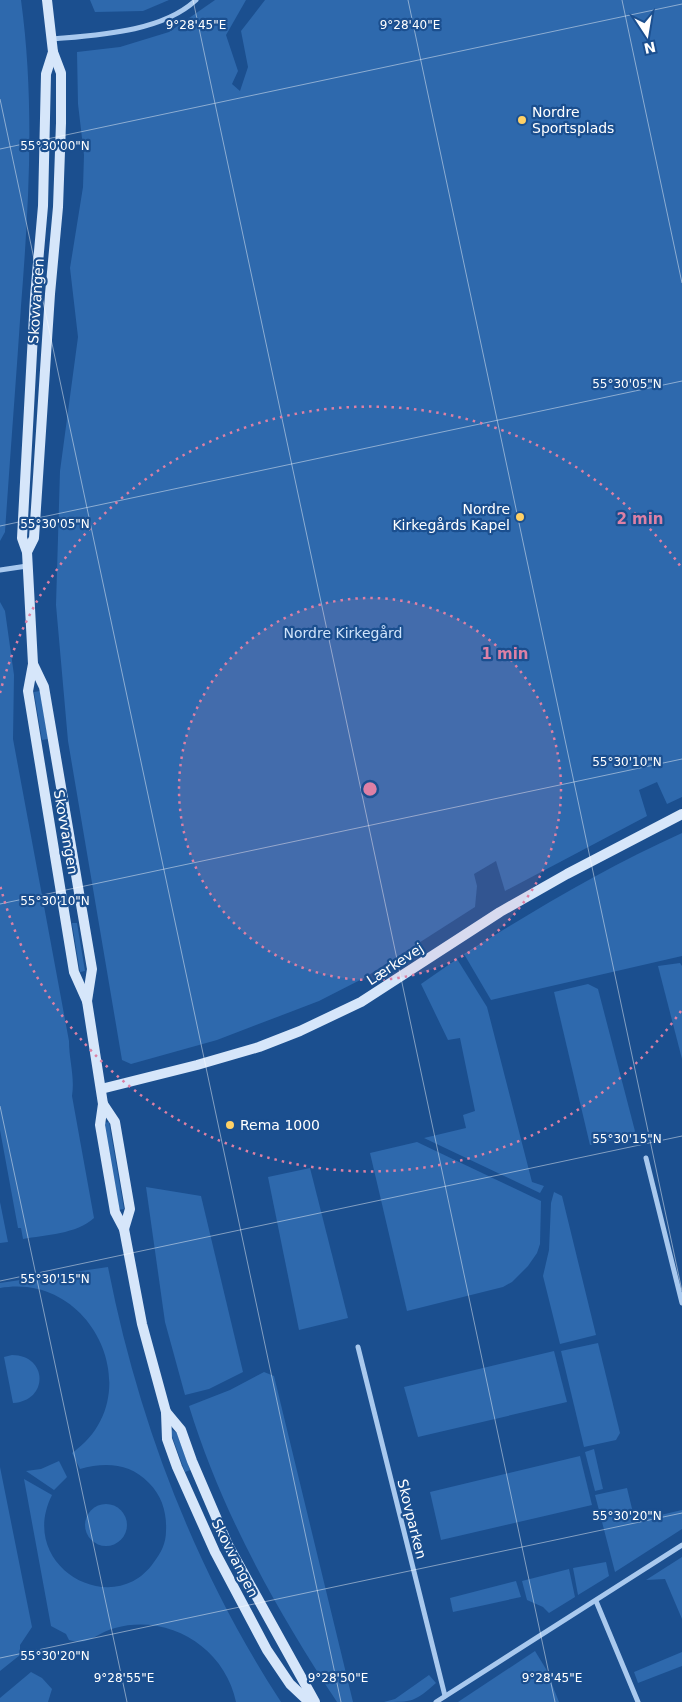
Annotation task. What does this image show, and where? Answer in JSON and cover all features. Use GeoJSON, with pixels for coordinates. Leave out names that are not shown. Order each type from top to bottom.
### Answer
{"type":"FeatureCollection","features":[{"type":"Feature","properties":{"kind":"street","name":"Skovvangen"},"geometry":{"type":"LineString","coordinates":[[27,552],[34,538],[50,294],[58,207],[62,123],[61,73],[53,52],[47,0]]}},
{"type":"Feature","properties":{"kind":"street"},"geometry":{"type":"LineString","coordinates":[[52,39],[100,35],[150,24],[183,12],[196,0]]}},
{"type":"Feature","properties":{"kind":"street","name":"Skovvangen"},"geometry":{"type":"LineString","coordinates":[[53,52],[46,74],[43,206],[35,297],[22,538],[27,552],[33,664],[28,691],[74,972],[87,1001],[103,1104],[100,1125],[108,1176],[115,1212],[124,1229],[142,1324],[166,1412],[167,1439],[177,1467],[215,1552],[267,1650],[290,1684],[309,1702]]}},
{"type":"Feature","properties":{"kind":"street"},"geometry":{"type":"LineString","coordinates":[[0,570],[27,566]]}},
{"type":"Feature","properties":{"kind":"street","name":"Skovvangen"},"geometry":{"type":"LineString","coordinates":[[33,664],[44,687],[92,969],[87,1001]]}},
{"type":"Feature","properties":{"kind":"street","name":"Lærkevej"},"geometry":{"type":"LineString","coordinates":[[101,1089],[197,1066],[300,1031],[361,1002],[509,907],[567,874],[682,814]]}},
{"type":"Feature","properties":{"kind":"street","name":"Skovvangen"},"geometry":{"type":"LineString","coordinates":[[103,1104],[115,1122],[130,1209],[124,1229]]}},
{"type":"Feature","properties":{"kind":"street"},"geometry":{"type":"LineString","coordinates":[[646,1158],[682,1303]]}},
{"type":"Feature","properties":{"kind":"street","name":"Skovparken"},"geometry":{"type":"LineString","coordinates":[[358,1347],[445,1696]]}},
{"type":"Feature","properties":{"kind":"street","name":"Skovvangen"},"geometry":{"type":"LineString","coordinates":[[166,1412],[181,1430],[192,1461],[228,1545],[315,1702]]}},
{"type":"Feature","properties":{"kind":"street"},"geometry":{"type":"LineString","coordinates":[[436,1702],[682,1545]]}},
{"type":"Feature","properties":{"kind":"street"},"geometry":{"type":"LineString","coordinates":[[596,1601],[638,1702]]}},
{"type":"Feature","properties":{"kind":"green space"},"geometry":{"type":"Polygon","coordinates":[[[0,0],[21,0],[28,76],[29,153],[24,268],[5,532],[0,541],[0,0]]]}},
{"type":"Feature","properties":{"kind":"green space"},"geometry":{"type":"Polygon","coordinates":[[[90,0],[169,0],[143,11],[95,12],[90,0]]]}},
{"type":"Feature","properties":{"kind":"green space","name":"Nordre Kirkegård"},"geometry":{"type":"Polygon","coordinates":[[[215,0],[246,0],[226,35],[238,71],[232,84],[240,91],[248,67],[241,31],[265,0],[682,0],[682,797],[667,804],[657,782],[639,790],[647,816],[505,891],[496,861],[474,874],[477,886],[475,907],[364,978],[319,1001],[217,1040],[131,1064],[122,1060],[68,741],[56,605],[60,471],[78,337],[70,268],[83,187],[84,155],[78,104],[77,52],[120,47],[169,32],[215,0]]]}},
{"type":"Feature","properties":{"kind":"green space"},"geometry":{"type":"Polygon","coordinates":[[[0,602],[5,611],[14,675],[13,739],[69,1041],[73,1082],[72,1096],[94,1218],[70,1231],[23,1239],[21,1228],[18,1228],[0,1130],[0,602]]]}},
{"type":"Feature","properties":{"kind":"green space"},"geometry":{"type":"Polygon","coordinates":[[[40,691],[48,739],[42,740],[34,692],[40,691]]]}},
{"type":"Feature","properties":{"kind":"green space"},"geometry":{"type":"Polygon","coordinates":[[[682,833],[682,956],[491,1000],[464,954],[544,905],[598,875],[682,833]]]}},
{"type":"Feature","properties":{"kind":"green space"},"geometry":{"type":"Polygon","coordinates":[[[72,923],[77,923],[85,971],[80,972],[72,923]]]}},
{"type":"Feature","properties":{"kind":"green space"},"geometry":{"type":"Polygon","coordinates":[[[457,959],[487,1007],[532,1182],[544,1186],[540,1193],[424,1138],[466,1128],[463,1115],[475,1111],[460,1038],[448,1040],[421,984],[457,959]]]}},
{"type":"Feature","properties":{"kind":"green space"},"geometry":{"type":"Polygon","coordinates":[[[680,963],[682,966],[682,1059],[658,966],[680,963]]]}},
{"type":"Feature","properties":{"kind":"green space"},"geometry":{"type":"Polygon","coordinates":[[[588,984],[598,989],[636,1135],[590,1145],[554,992],[588,984]]]}},
{"type":"Feature","properties":{"kind":"green space"},"geometry":{"type":"Polygon","coordinates":[[[109,1122],[124,1209],[118,1210],[103,1123],[109,1122]]]}},
{"type":"Feature","properties":{"kind":"green space"},"geometry":{"type":"Polygon","coordinates":[[[417,1142],[541,1201],[540,1244],[537,1253],[528,1266],[512,1282],[503,1287],[407,1311],[370,1153],[417,1142]]]}},
{"type":"Feature","properties":{"kind":"green space"},"geometry":{"type":"Polygon","coordinates":[[[310,1168],[348,1318],[299,1330],[268,1177],[310,1168]]]}},
{"type":"Feature","properties":{"kind":"green space"},"geometry":{"type":"Polygon","coordinates":[[[146,1187],[201,1196],[243,1372],[209,1389],[185,1395],[165,1322],[146,1187]]]}},
{"type":"Feature","properties":{"kind":"green space"},"geometry":{"type":"Polygon","coordinates":[[[554,1192],[562,1196],[596,1335],[560,1344],[543,1276],[549,1250],[551,1203],[554,1192]]]}},
{"type":"Feature","properties":{"kind":"green space"},"geometry":{"type":"Polygon","coordinates":[[[0,1202],[8,1242],[0,1243],[0,1202]]]}},
{"type":"Feature","properties":{"kind":"green space"},"geometry":{"type":"Polygon","coordinates":[[[108,1267],[136,1381],[153,1438],[174,1493],[196,1547],[222,1600],[250,1652],[281,1702],[236,1702],[230,1683],[220,1666],[207,1651],[192,1639],[174,1631],[155,1626],[135,1625],[115,1628],[88,1640],[76,1641],[69,1640],[66,1634],[51,1626],[24,1479],[52,1495],[44,1521],[47,1544],[58,1563],[74,1578],[95,1586],[116,1587],[137,1579],[154,1562],[161,1551],[166,1535],[166,1518],[163,1505],[157,1493],[142,1476],[134,1471],[117,1466],[99,1465],[80,1469],[72,1453],[95,1429],[107,1402],[109,1372],[101,1344],[85,1318],[62,1299],[33,1288],[0,1288],[0,1283],[108,1267]]]}},
{"type":"Feature","properties":{"kind":"green space"},"geometry":{"type":"Polygon","coordinates":[[[598,1343],[620,1433],[616,1440],[584,1447],[561,1351],[598,1343]]]}},
{"type":"Feature","properties":{"kind":"green space"},"geometry":{"type":"Polygon","coordinates":[[[554,1351],[567,1402],[418,1437],[404,1387],[554,1351]]]}},
{"type":"Feature","properties":{"kind":"green space"},"geometry":{"type":"Polygon","coordinates":[[[12,1355],[24,1357],[32,1362],[38,1370],[40,1378],[38,1387],[33,1395],[25,1400],[13,1403],[4,1357],[12,1355]]]}},
{"type":"Feature","properties":{"kind":"green space"},"geometry":{"type":"Polygon","coordinates":[[[264,1372],[274,1376],[353,1702],[337,1702],[272,1596],[217,1484],[189,1406],[230,1390],[264,1372]]]}},
{"type":"Feature","properties":{"kind":"green space"},"geometry":{"type":"Polygon","coordinates":[[[169,1428],[177,1433],[190,1470],[185,1472],[169,1428]]]}},
{"type":"Feature","properties":{"kind":"green space"},"geometry":{"type":"Polygon","coordinates":[[[594,1449],[603,1489],[595,1491],[585,1452],[594,1449]]]}},
{"type":"Feature","properties":{"kind":"green space"},"geometry":{"type":"Polygon","coordinates":[[[580,1456],[592,1505],[441,1540],[430,1492],[580,1456]]]}},
{"type":"Feature","properties":{"kind":"green space"},"geometry":{"type":"Polygon","coordinates":[[[59,1461],[67,1477],[54,1490],[26,1471],[41,1469],[59,1461]]]}},
{"type":"Feature","properties":{"kind":"green space"},"geometry":{"type":"Polygon","coordinates":[[[0,1467],[32,1627],[20,1645],[20,1655],[0,1671],[0,1467]]]}},
{"type":"Feature","properties":{"kind":"green space"},"geometry":{"type":"Polygon","coordinates":[[[627,1488],[635,1521],[682,1510],[682,1529],[615,1572],[595,1495],[627,1488]]]}},
{"type":"Feature","properties":{"kind":"green space"},"geometry":{"type":"Polygon","coordinates":[[[110,1504],[118,1507],[124,1513],[127,1525],[124,1537],[118,1543],[102,1546],[94,1543],[88,1537],[85,1521],[88,1513],[94,1507],[110,1504]]]}},
{"type":"Feature","properties":{"kind":"green space"},"geometry":{"type":"Polygon","coordinates":[[[682,1557],[682,1619],[665,1579],[646,1580],[682,1557]]]}},
{"type":"Feature","properties":{"kind":"green space"},"geometry":{"type":"Polygon","coordinates":[[[606,1562],[609,1576],[578,1595],[573,1568],[606,1562]]]}},
{"type":"Feature","properties":{"kind":"green space"},"geometry":{"type":"Polygon","coordinates":[[[569,1569],[575,1597],[549,1613],[543,1607],[527,1600],[522,1581],[569,1569]]]}},
{"type":"Feature","properties":{"kind":"green space"},"geometry":{"type":"Polygon","coordinates":[[[516,1581],[521,1597],[453,1612],[450,1598],[516,1581]]]}},
{"type":"Feature","properties":{"kind":"green space"},"geometry":{"type":"Polygon","coordinates":[[[535,1651],[546,1669],[559,1702],[458,1702],[535,1651]]]}},
{"type":"Feature","properties":{"kind":"green space"},"geometry":{"type":"Polygon","coordinates":[[[682,1652],[682,1666],[638,1683],[634,1672],[682,1652]]]}},
{"type":"Feature","properties":{"kind":"green space"},"geometry":{"type":"Polygon","coordinates":[[[31,1672],[42,1678],[52,1689],[48,1702],[0,1702],[0,1698],[31,1672]]]}},
{"type":"Feature","properties":{"kind":"green space"},"geometry":{"type":"Polygon","coordinates":[[[429,1675],[436,1683],[413,1700],[384,1702],[395,1699],[429,1675]]]}},
{"type":"Feature","properties":{"kind":"place","name":"Nordre Sportsplads"},"geometry":{"type":"Point","coordinates":[522,120]}},
{"type":"Feature","properties":{"kind":"place","name":"Nordre Kirkegårds Kapel"},"geometry":{"type":"Point","coordinates":[520,517]}},
{"type":"Feature","properties":{"kind":"place","name":"Rema 1000"},"geometry":{"type":"Point","coordinates":[230,1125]}}]}
